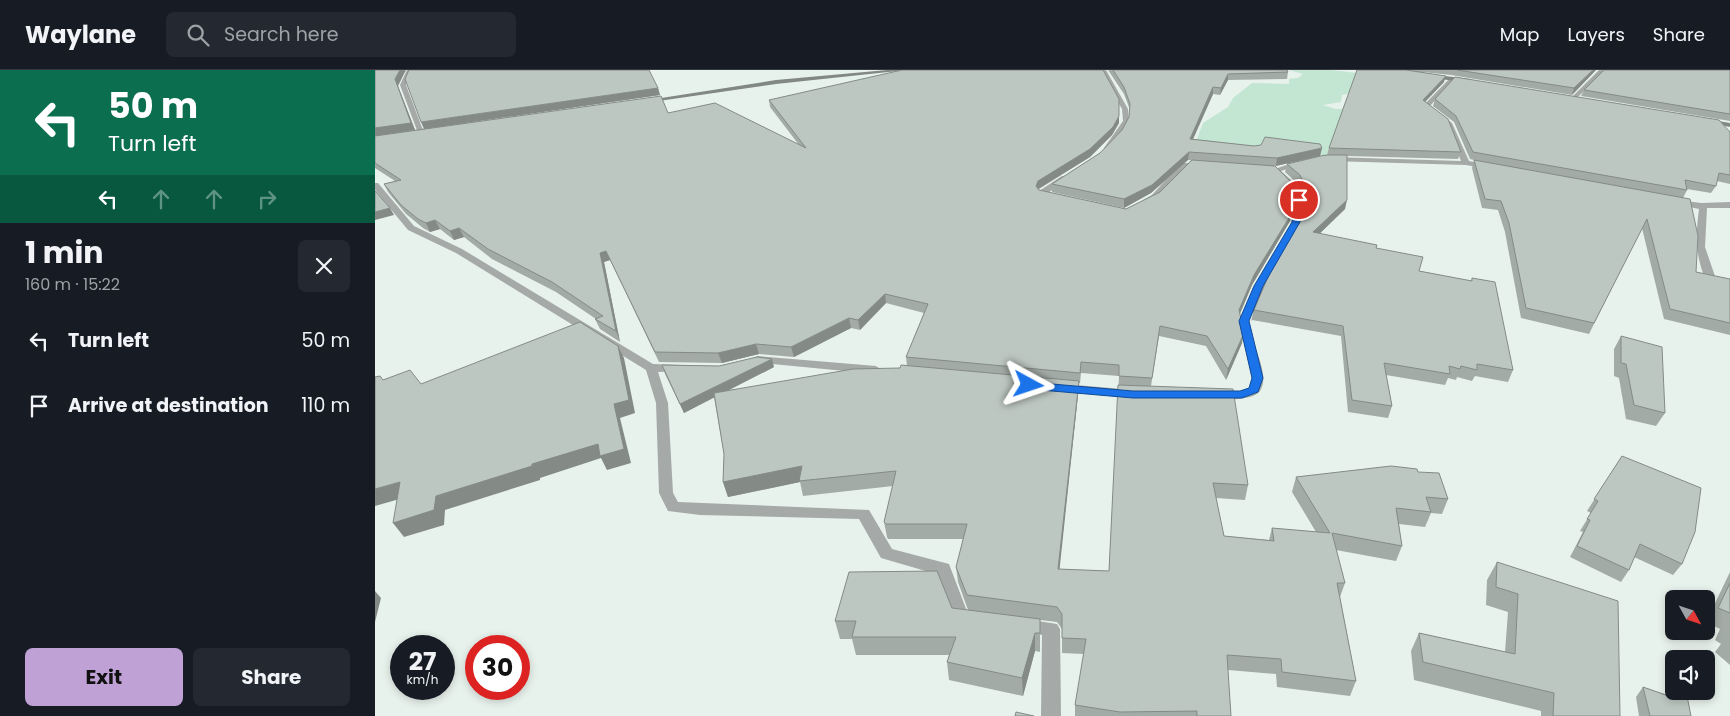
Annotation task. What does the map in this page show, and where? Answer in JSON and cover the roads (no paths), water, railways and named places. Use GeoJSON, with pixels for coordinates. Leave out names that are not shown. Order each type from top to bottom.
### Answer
{"type":"FeatureCollection","features":[{"type":"Feature","properties":{"kind":"street"},"geometry":{"type":"LineString","coordinates":[[410,70],[403,85],[421,133]]}},
{"type":"Feature","properties":{"kind":"street"},"geometry":{"type":"LineString","coordinates":[[640,102],[777,82],[904,70]]}},
{"type":"Feature","properties":{"kind":"street"},"geometry":{"type":"LineString","coordinates":[[1098,155],[1110,146],[1126,121],[1125,109],[1103,70]]}},
{"type":"Feature","properties":{"kind":"street"},"geometry":{"type":"LineString","coordinates":[[1574,98],[1602,70]]}},
{"type":"Feature","properties":{"kind":"street"},"geometry":{"type":"LineString","coordinates":[[1424,75],[1479,83]]}},
{"type":"Feature","properties":{"kind":"street"},"geometry":{"type":"LineString","coordinates":[[1451,79],[1426,106],[1449,124],[1466,162]]}},
{"type":"Feature","properties":{"kind":"street"},"geometry":{"type":"LineString","coordinates":[[1565,96],[1584,100]]}},
{"type":"Feature","properties":{"kind":"street"},"geometry":{"type":"LineString","coordinates":[[1699,120],[1730,125]]}},
{"type":"Feature","properties":{"kind":"street"},"geometry":{"type":"LineString","coordinates":[[1718,123],[1723,129]]}},
{"type":"Feature","properties":{"kind":"street"},"geometry":{"type":"LineString","coordinates":[[412,134],[431,132]]}},
{"type":"Feature","properties":{"kind":"street"},"geometry":{"type":"LineString","coordinates":[[1323,158],[1390,162],[1466,162],[1497,169]]}},
{"type":"Feature","properties":{"kind":"street"},"geometry":{"type":"LineString","coordinates":[[1207,395],[1242,395],[1254,390],[1258,378],[1244,321],[1259,286],[1296,222],[1299,200],[1293,187],[1271,170],[1310,162]]}},
{"type":"Feature","properties":{"kind":"street"},"geometry":{"type":"LineString","coordinates":[[1139,206],[1155,197],[1184,165],[1211,165]]}},
{"type":"Feature","properties":{"kind":"street"},"geometry":{"type":"LineString","coordinates":[[1059,199],[1042,193],[1071,174]]}},
{"type":"Feature","properties":{"kind":"street"},"geometry":{"type":"LineString","coordinates":[[375,185],[411,228],[459,251],[651,368],[687,368]]}},
{"type":"Feature","properties":{"kind":"street"},"geometry":{"type":"LineString","coordinates":[[1665,199],[1701,206],[1730,204]]}},
{"type":"Feature","properties":{"kind":"street"},"geometry":{"type":"LineString","coordinates":[[1701,206],[1703,210],[1699,243],[1703,262],[1712,282]]}},
{"type":"Feature","properties":{"kind":"street"},"geometry":{"type":"LineString","coordinates":[[750,362],[759,360],[887,372]]}},
{"type":"Feature","properties":{"kind":"street"},"geometry":{"type":"LineString","coordinates":[[651,368],[662,403],[666,493],[673,507],[700,510],[864,514],[887,554],[943,569],[961,619],[981,622]]}},
{"type":"Feature","properties":{"kind":"street"},"geometry":{"type":"LineString","coordinates":[[1049,387],[1142,394]]}},
{"type":"Feature","properties":{"kind":"street"},"geometry":{"type":"LineString","coordinates":[[1011,625],[1051,629],[1051,716]]}}]}
